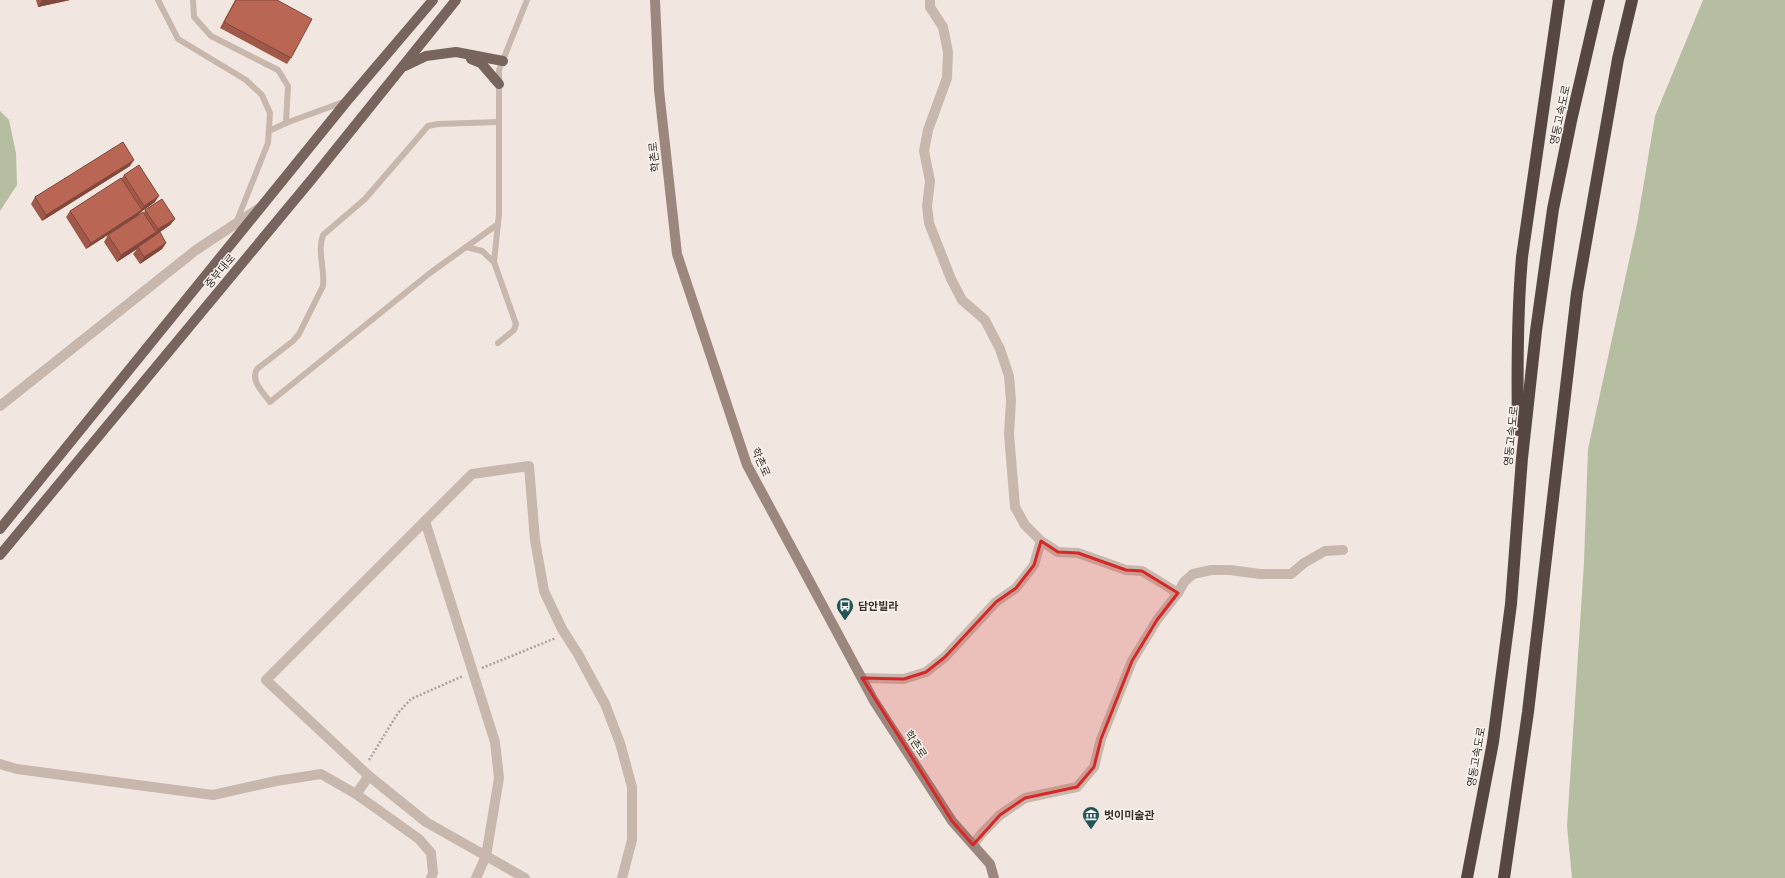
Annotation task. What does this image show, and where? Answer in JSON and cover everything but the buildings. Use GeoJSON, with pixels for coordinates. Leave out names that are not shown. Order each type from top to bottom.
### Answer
{"type":"FeatureCollection","features":[{"type":"Feature","properties":{"kind":"highway"},"geometry":{"type":"LineString","coordinates":[[1519,491],[1517,350],[1518,295],[1526,224],[1559,0]]}},
{"type":"Feature","properties":{"kind":"highway","name":"영동고속도로"},"geometry":{"type":"LineString","coordinates":[[1467,878],[1493,742],[1511,604],[1519,491],[1536,331],[1553,209],[1571,121],[1599,0]]}},
{"type":"Feature","properties":{"kind":"highway"},"geometry":{"type":"LineString","coordinates":[[1504,878],[1528,712],[1577,293],[1618,59],[1632,0]]}},
{"type":"Feature","properties":{"kind":"main road","name":"중부대로"},"geometry":{"type":"LineString","coordinates":[[0,529],[264,206],[347,101],[433,0]]}},
{"type":"Feature","properties":{"kind":"main road","name":"중부대로"},"geometry":{"type":"LineString","coordinates":[[0,555],[307,186],[456,0]]}},
{"type":"Feature","properties":{"kind":"main road"},"geometry":{"type":"LineString","coordinates":[[402,68],[426,56],[456,52],[503,61]]}},
{"type":"Feature","properties":{"kind":"main road"},"geometry":{"type":"LineString","coordinates":[[456,52],[481,63],[499,84]]}},
{"type":"Feature","properties":{"kind":"street","name":"학촌로"},"geometry":{"type":"LineString","coordinates":[[655,0],[659,90],[677,254],[747,465],[874,701],[952,821],[990,864],[994,878]]}},
{"type":"Feature","properties":{"kind":"street"},"geometry":{"type":"LineString","coordinates":[[930,0],[930,7],[943,27],[948,52],[947,78],[928,130],[924,151],[930,182],[927,206],[929,223],[951,279],[962,300],[985,320],[1000,349],[1009,376],[1011,401],[1009,434],[1015,507],[1025,525],[1041,541],[1058,552],[1078,553],[1126,570],[1142,571],[1178,593]]}},
{"type":"Feature","properties":{"kind":"street"},"geometry":{"type":"LineString","coordinates":[[0,406],[196,250],[264,206]]}},
{"type":"Feature","properties":{"kind":"street"},"geometry":{"type":"LineString","coordinates":[[525,878],[426,822],[366,773],[266,680],[472,474],[529,466],[535,540],[544,591],[565,634],[605,704],[620,743],[632,787],[632,840],[622,878]]}},
{"type":"Feature","properties":{"kind":"street"},"geometry":{"type":"LineString","coordinates":[[425,521],[495,742],[499,778],[486,856],[476,878]]}},
{"type":"Feature","properties":{"kind":"street"},"geometry":{"type":"LineString","coordinates":[[862,678],[904,679],[926,672],[945,657],[996,602],[1016,588],[1034,564],[1041,541]]}},
{"type":"Feature","properties":{"kind":"street"},"geometry":{"type":"LineString","coordinates":[[974,845],[982,832],[1000,815],[1024,798],[1078,787],[1094,767],[1101,739],[1132,661],[1157,620],[1178,593],[1184,582],[1193,574],[1210,570],[1230,570],[1260,574],[1291,574],[1304,563],[1325,551],[1343,550]]}},
{"type":"Feature","properties":{"kind":"street"},"geometry":{"type":"LineString","coordinates":[[0,764],[18,769],[213,795],[276,781],[321,774],[356,794],[419,839],[431,853],[433,873],[431,878]]}},
{"type":"Feature","properties":{"kind":"street"},"geometry":{"type":"LineString","coordinates":[[356,794],[366,773]]}},
{"type":"Feature","properties":{"kind":"lane"},"geometry":{"type":"LineString","coordinates":[[158,0],[178,39],[246,80],[262,95],[270,113],[268,143],[236,223]]}},
{"type":"Feature","properties":{"kind":"lane"},"geometry":{"type":"LineString","coordinates":[[193,0],[194,18],[211,36],[278,70],[288,86],[286,122]]}},
{"type":"Feature","properties":{"kind":"lane"},"geometry":{"type":"LineString","coordinates":[[498,343],[514,330],[516,324],[494,262],[499,214],[499,70],[528,0]]}},
{"type":"Feature","properties":{"kind":"lane"},"geometry":{"type":"LineString","coordinates":[[269,131],[286,122],[347,101]]}},
{"type":"Feature","properties":{"kind":"lane"},"geometry":{"type":"LineString","coordinates":[[498,224],[430,273],[270,402],[255,381],[254,374],[257,369],[293,341],[299,334],[323,286],[324,278],[321,242],[323,235],[365,199],[428,126],[438,124],[499,122]]}},
{"type":"Feature","properties":{"kind":"lane"},"geometry":{"type":"LineString","coordinates":[[466,247],[482,251],[494,262]]}},
{"type":"Feature","properties":{"kind":"path"},"geometry":{"type":"LineString","coordinates":[[366,773],[398,713],[411,699],[565,634]]}},
{"type":"Feature","properties":{"kind":"highlighted area"},"geometry":{"type":"Polygon","coordinates":[[[1041,541],[1058,552],[1078,553],[1126,570],[1142,571],[1178,593],[1157,620],[1132,661],[1101,739],[1094,767],[1077,787],[1025,798],[1000,815],[973,845],[952,821],[862,678],[904,679],[926,672],[945,657],[996,602],[1016,588],[1034,565],[1041,541]]]}},
{"type":"Feature","properties":{"kind":"green space"},"geometry":{"type":"Polygon","coordinates":[[[1703,0],[1785,0],[1785,878],[1572,878],[1567,826],[1584,562],[1588,449],[1637,224],[1655,116],[1703,0]]]}},
{"type":"Feature","properties":{"kind":"green space"},"geometry":{"type":"Polygon","coordinates":[[[0,111],[9,120],[16,153],[17,185],[0,211],[0,111]]]}},
{"type":"Feature","properties":{"kind":"place","name":"담안빌라"},"geometry":{"type":"Point","coordinates":[845,621]}},
{"type":"Feature","properties":{"kind":"place","name":"벗이미술관"},"geometry":{"type":"Point","coordinates":[1091,830]}}]}
